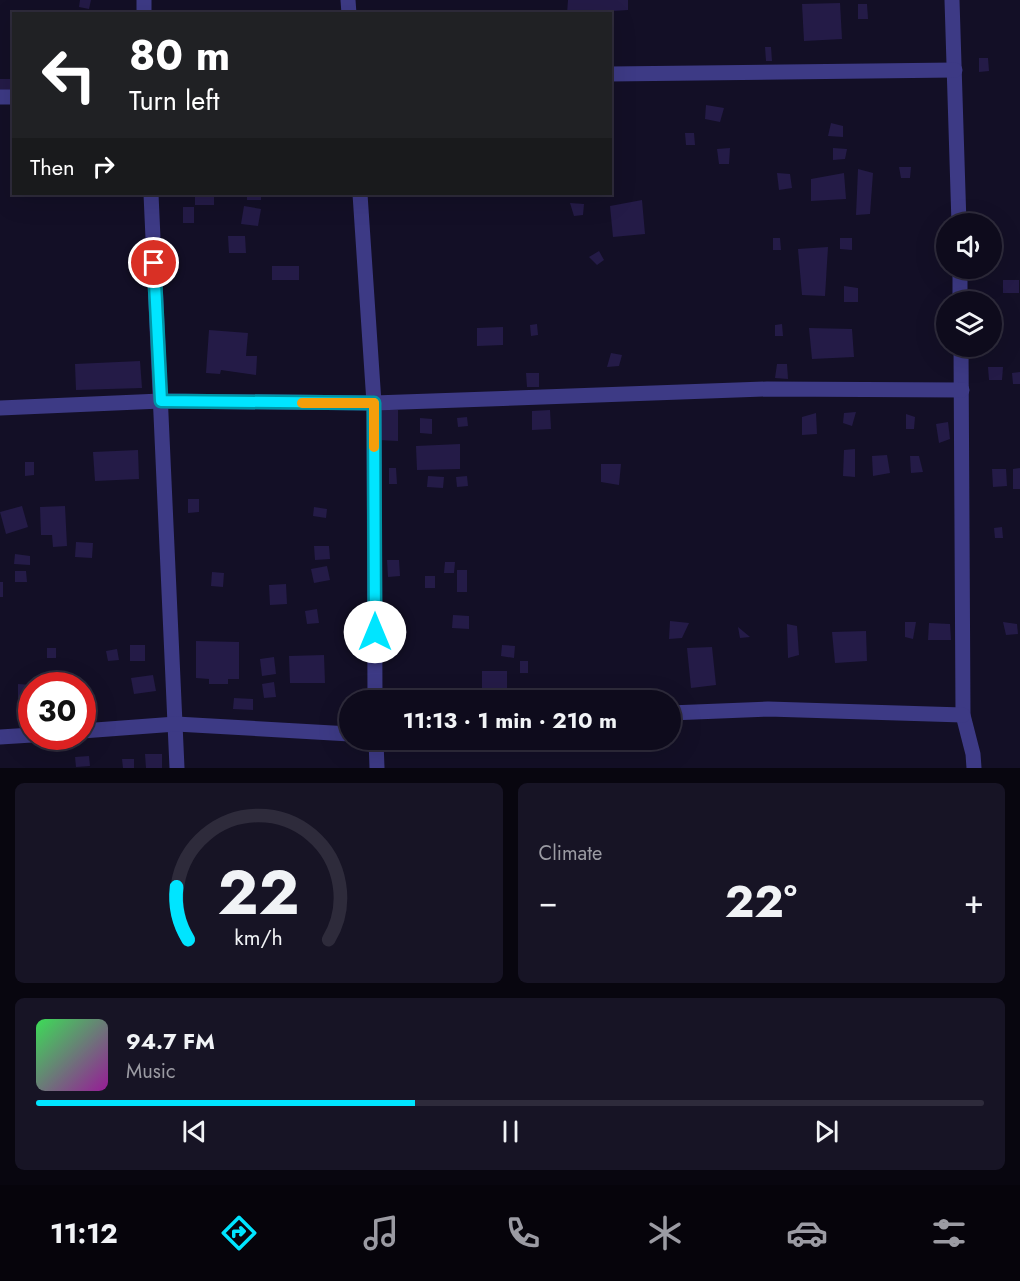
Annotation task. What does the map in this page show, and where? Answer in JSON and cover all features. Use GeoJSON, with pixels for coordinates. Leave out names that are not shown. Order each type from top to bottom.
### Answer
{"type":"FeatureCollection","features":[{"type":"Feature","properties":{"kind":"street"},"geometry":{"type":"LineString","coordinates":[[952,0],[959,213]]}},
{"type":"Feature","properties":{"kind":"street"},"geometry":{"type":"LineString","coordinates":[[612,74],[955,70]]}},
{"type":"Feature","properties":{"kind":"street"},"geometry":{"type":"LineString","coordinates":[[151,195],[177,768]]}},
{"type":"Feature","properties":{"kind":"street"},"geometry":{"type":"LineString","coordinates":[[360,195],[374,403],[375,690]]}},
{"type":"Feature","properties":{"kind":"street"},"geometry":{"type":"LineString","coordinates":[[962,357],[963,715],[973,754],[974,768]]}},
{"type":"Feature","properties":{"kind":"street"},"geometry":{"type":"LineString","coordinates":[[0,408],[161,401],[374,403],[565,398],[767,389],[963,390]]}},
{"type":"Feature","properties":{"kind":"street"},"geometry":{"type":"LineString","coordinates":[[681,713],[768,710],[963,715]]}},
{"type":"Feature","properties":{"kind":"street"},"geometry":{"type":"LineString","coordinates":[[96,730],[176,724],[339,733]]}},
{"type":"Feature","properties":{"kind":"street"},"geometry":{"type":"LineString","coordinates":[[0,738],[18,736]]}},
{"type":"Feature","properties":{"kind":"street"},"geometry":{"type":"LineString","coordinates":[[376,750],[377,768]]}},
{"type":"Feature","properties":{"kind":"building"},"geometry":{"type":"Polygon","coordinates":[[[80,0],[91,0],[89,9],[79,7],[80,0]]]}},
{"type":"Feature","properties":{"kind":"building"},"geometry":{"type":"Polygon","coordinates":[[[568,0],[628,0],[628,10],[567,12],[568,0]]]}},
{"type":"Feature","properties":{"kind":"building"},"geometry":{"type":"Polygon","coordinates":[[[840,3],[842,39],[804,41],[802,4],[840,3]]]}},
{"type":"Feature","properties":{"kind":"building"},"geometry":{"type":"Polygon","coordinates":[[[858,4],[867,4],[868,19],[858,19],[858,4]]]}},
{"type":"Feature","properties":{"kind":"building"},"geometry":{"type":"Polygon","coordinates":[[[765,47],[771,47],[772,61],[766,61],[765,47]]]}},
{"type":"Feature","properties":{"kind":"building"},"geometry":{"type":"Polygon","coordinates":[[[979,58],[988,58],[989,71],[979,72],[979,58]]]}},
{"type":"Feature","properties":{"kind":"building"},"geometry":{"type":"Polygon","coordinates":[[[0,79],[11,79],[10,90],[0,90],[0,79]]]}},
{"type":"Feature","properties":{"kind":"building"},"geometry":{"type":"Polygon","coordinates":[[[706,105],[724,108],[720,122],[705,119],[706,105]]]}},
{"type":"Feature","properties":{"kind":"building"},"geometry":{"type":"Polygon","coordinates":[[[831,123],[843,126],[843,137],[828,136],[831,123]]]}},
{"type":"Feature","properties":{"kind":"building"},"geometry":{"type":"Polygon","coordinates":[[[685,133],[694,133],[695,145],[686,145],[685,133]]]}},
{"type":"Feature","properties":{"kind":"building"},"geometry":{"type":"Polygon","coordinates":[[[730,148],[729,164],[719,164],[717,149],[730,148]]]}},
{"type":"Feature","properties":{"kind":"building"},"geometry":{"type":"Polygon","coordinates":[[[833,148],[847,149],[845,159],[833,160],[833,148]]]}},
{"type":"Feature","properties":{"kind":"building"},"geometry":{"type":"Polygon","coordinates":[[[899,167],[911,167],[910,178],[901,178],[899,167]]]}},
{"type":"Feature","properties":{"kind":"building"},"geometry":{"type":"Polygon","coordinates":[[[858,169],[873,173],[870,214],[856,215],[858,169]]]}},
{"type":"Feature","properties":{"kind":"building"},"geometry":{"type":"Polygon","coordinates":[[[777,173],[790,174],[792,188],[779,190],[777,173]]]}},
{"type":"Feature","properties":{"kind":"building"},"geometry":{"type":"Polygon","coordinates":[[[844,173],[846,199],[811,201],[811,179],[844,173]]]}},
{"type":"Feature","properties":{"kind":"building"},"geometry":{"type":"Polygon","coordinates":[[[195,195],[214,195],[214,205],[195,205],[195,195]]]}},
{"type":"Feature","properties":{"kind":"building"},"geometry":{"type":"Polygon","coordinates":[[[247,195],[261,195],[261,200],[247,200],[247,195]]]}},
{"type":"Feature","properties":{"kind":"building"},"geometry":{"type":"Polygon","coordinates":[[[642,200],[645,234],[613,237],[610,206],[642,200]]]}},
{"type":"Feature","properties":{"kind":"building"},"geometry":{"type":"Polygon","coordinates":[[[570,203],[584,204],[583,215],[574,216],[570,203]]]}},
{"type":"Feature","properties":{"kind":"building"},"geometry":{"type":"Polygon","coordinates":[[[244,206],[261,209],[258,226],[241,224],[244,206]]]}},
{"type":"Feature","properties":{"kind":"building"},"geometry":{"type":"Polygon","coordinates":[[[183,207],[194,207],[194,223],[183,223],[183,207]]]}},
{"type":"Feature","properties":{"kind":"building"},"geometry":{"type":"Polygon","coordinates":[[[228,236],[245,236],[246,253],[229,253],[228,236]]]}},
{"type":"Feature","properties":{"kind":"building"},"geometry":{"type":"Polygon","coordinates":[[[773,238],[780,238],[781,250],[773,250],[773,238]]]}},
{"type":"Feature","properties":{"kind":"building"},"geometry":{"type":"Polygon","coordinates":[[[840,238],[852,238],[852,250],[840,249],[840,238]]]}},
{"type":"Feature","properties":{"kind":"building"},"geometry":{"type":"Polygon","coordinates":[[[828,247],[825,296],[802,295],[798,249],[828,247]]]}},
{"type":"Feature","properties":{"kind":"building"},"geometry":{"type":"Polygon","coordinates":[[[599,251],[604,260],[597,265],[589,257],[599,251]]]}},
{"type":"Feature","properties":{"kind":"building"},"geometry":{"type":"Polygon","coordinates":[[[272,266],[299,266],[299,280],[272,280],[272,266]]]}},
{"type":"Feature","properties":{"kind":"building"},"geometry":{"type":"Polygon","coordinates":[[[1003,280],[1019,280],[1019,293],[1003,293],[1003,280]]]}},
{"type":"Feature","properties":{"kind":"building"},"geometry":{"type":"Polygon","coordinates":[[[844,286],[858,288],[858,302],[844,302],[844,286]]]}},
{"type":"Feature","properties":{"kind":"building"},"geometry":{"type":"Polygon","coordinates":[[[537,324],[538,335],[531,336],[530,325],[537,324]]]}},
{"type":"Feature","properties":{"kind":"building"},"geometry":{"type":"Polygon","coordinates":[[[782,324],[783,336],[775,336],[775,325],[782,324]]]}},
{"type":"Feature","properties":{"kind":"building"},"geometry":{"type":"Polygon","coordinates":[[[503,327],[503,345],[477,346],[477,328],[503,327]]]}},
{"type":"Feature","properties":{"kind":"building"},"geometry":{"type":"Polygon","coordinates":[[[809,328],[852,329],[854,357],[812,359],[809,328]]]}},
{"type":"Feature","properties":{"kind":"building"},"geometry":{"type":"Polygon","coordinates":[[[209,330],[248,333],[246,356],[257,356],[256,375],[221,370],[220,374],[206,373],[209,330]]]}},
{"type":"Feature","properties":{"kind":"building"},"geometry":{"type":"Polygon","coordinates":[[[611,353],[622,355],[619,366],[607,367],[611,353]]]}},
{"type":"Feature","properties":{"kind":"building"},"geometry":{"type":"Polygon","coordinates":[[[140,361],[142,388],[76,390],[75,364],[140,361]]]}},
{"type":"Feature","properties":{"kind":"building"},"geometry":{"type":"Polygon","coordinates":[[[777,364],[787,364],[788,379],[775,378],[777,364]]]}},
{"type":"Feature","properties":{"kind":"building"},"geometry":{"type":"Polygon","coordinates":[[[988,367],[1003,367],[1002,380],[989,380],[988,367]]]}},
{"type":"Feature","properties":{"kind":"building"},"geometry":{"type":"Polygon","coordinates":[[[1020,372],[1020,384],[1013,384],[1012,373],[1020,372]]]}},
{"type":"Feature","properties":{"kind":"building"},"geometry":{"type":"Polygon","coordinates":[[[526,373],[539,373],[539,387],[527,387],[526,373]]]}},
{"type":"Feature","properties":{"kind":"building"},"geometry":{"type":"Polygon","coordinates":[[[379,410],[398,410],[398,441],[378,440],[379,410]]]}},
{"type":"Feature","properties":{"kind":"building"},"geometry":{"type":"Polygon","coordinates":[[[550,410],[551,429],[532,430],[532,411],[550,410]]]}},
{"type":"Feature","properties":{"kind":"building"},"geometry":{"type":"Polygon","coordinates":[[[856,412],[852,426],[843,423],[844,413],[856,412]]]}},
{"type":"Feature","properties":{"kind":"building"},"geometry":{"type":"Polygon","coordinates":[[[816,413],[817,434],[802,435],[802,417],[816,413]]]}},
{"type":"Feature","properties":{"kind":"building"},"geometry":{"type":"Polygon","coordinates":[[[906,414],[915,417],[914,429],[906,429],[906,414]]]}},
{"type":"Feature","properties":{"kind":"building"},"geometry":{"type":"Polygon","coordinates":[[[467,417],[468,426],[458,427],[457,418],[467,417]]]}},
{"type":"Feature","properties":{"kind":"building"},"geometry":{"type":"Polygon","coordinates":[[[420,418],[432,419],[432,434],[420,433],[420,418]]]}},
{"type":"Feature","properties":{"kind":"building"},"geometry":{"type":"Polygon","coordinates":[[[948,422],[950,439],[939,443],[936,424],[948,422]]]}},
{"type":"Feature","properties":{"kind":"building"},"geometry":{"type":"Polygon","coordinates":[[[460,444],[460,469],[417,470],[416,446],[460,444]]]}},
{"type":"Feature","properties":{"kind":"building"},"geometry":{"type":"Polygon","coordinates":[[[855,449],[855,477],[843,476],[844,450],[855,449]]]}},
{"type":"Feature","properties":{"kind":"building"},"geometry":{"type":"Polygon","coordinates":[[[138,450],[139,479],[95,481],[93,452],[138,450]]]}},
{"type":"Feature","properties":{"kind":"building"},"geometry":{"type":"Polygon","coordinates":[[[887,455],[890,473],[873,476],[872,456],[887,455]]]}},
{"type":"Feature","properties":{"kind":"building"},"geometry":{"type":"Polygon","coordinates":[[[910,456],[919,456],[923,472],[911,473],[910,456]]]}},
{"type":"Feature","properties":{"kind":"building"},"geometry":{"type":"Polygon","coordinates":[[[25,462],[34,462],[34,475],[25,476],[25,462]]]}},
{"type":"Feature","properties":{"kind":"building"},"geometry":{"type":"Polygon","coordinates":[[[601,464],[621,464],[619,485],[601,482],[601,464]]]}},
{"type":"Feature","properties":{"kind":"building"},"geometry":{"type":"Polygon","coordinates":[[[389,468],[396,468],[397,484],[389,484],[389,468]]]}},
{"type":"Feature","properties":{"kind":"building"},"geometry":{"type":"Polygon","coordinates":[[[1020,468],[1020,489],[1013,489],[1013,469],[1020,468]]]}},
{"type":"Feature","properties":{"kind":"building"},"geometry":{"type":"Polygon","coordinates":[[[992,469],[1006,469],[1007,486],[993,487],[992,469]]]}},
{"type":"Feature","properties":{"kind":"building"},"geometry":{"type":"Polygon","coordinates":[[[428,476],[444,477],[443,488],[427,487],[428,476]]]}},
{"type":"Feature","properties":{"kind":"building"},"geometry":{"type":"Polygon","coordinates":[[[467,476],[468,486],[457,487],[456,477],[467,476]]]}},
{"type":"Feature","properties":{"kind":"building"},"geometry":{"type":"Polygon","coordinates":[[[188,499],[199,499],[199,512],[188,513],[188,499]]]}},
{"type":"Feature","properties":{"kind":"building"},"geometry":{"type":"Polygon","coordinates":[[[22,506],[28,527],[6,534],[0,512],[22,506]]]}},
{"type":"Feature","properties":{"kind":"building"},"geometry":{"type":"Polygon","coordinates":[[[65,506],[67,546],[53,547],[52,535],[41,535],[40,507],[65,506]]]}},
{"type":"Feature","properties":{"kind":"building"},"geometry":{"type":"Polygon","coordinates":[[[314,507],[327,509],[326,518],[313,516],[314,507]]]}},
{"type":"Feature","properties":{"kind":"building"},"geometry":{"type":"Polygon","coordinates":[[[1002,527],[1003,538],[995,538],[994,528],[1002,527]]]}},
{"type":"Feature","properties":{"kind":"building"},"geometry":{"type":"Polygon","coordinates":[[[76,542],[93,543],[92,558],[75,557],[76,542]]]}},
{"type":"Feature","properties":{"kind":"building"},"geometry":{"type":"Polygon","coordinates":[[[314,546],[329,546],[330,559],[315,560],[314,546]]]}},
{"type":"Feature","properties":{"kind":"building"},"geometry":{"type":"Polygon","coordinates":[[[15,554],[30,556],[30,565],[14,564],[15,554]]]}},
{"type":"Feature","properties":{"kind":"building"},"geometry":{"type":"Polygon","coordinates":[[[387,560],[399,560],[400,576],[388,577],[387,560]]]}},
{"type":"Feature","properties":{"kind":"building"},"geometry":{"type":"Polygon","coordinates":[[[445,562],[455,562],[454,573],[444,573],[445,562]]]}},
{"type":"Feature","properties":{"kind":"building"},"geometry":{"type":"Polygon","coordinates":[[[327,566],[330,580],[314,583],[311,569],[327,566]]]}},
{"type":"Feature","properties":{"kind":"building"},"geometry":{"type":"Polygon","coordinates":[[[457,570],[467,570],[467,592],[457,592],[457,570]]]}},
{"type":"Feature","properties":{"kind":"building"},"geometry":{"type":"Polygon","coordinates":[[[15,571],[26,571],[27,582],[15,582],[15,571]]]}},
{"type":"Feature","properties":{"kind":"building"},"geometry":{"type":"Polygon","coordinates":[[[212,572],[224,573],[223,587],[211,586],[212,572]]]}},
{"type":"Feature","properties":{"kind":"building"},"geometry":{"type":"Polygon","coordinates":[[[425,576],[435,576],[435,588],[425,588],[425,576]]]}},
{"type":"Feature","properties":{"kind":"building"},"geometry":{"type":"Polygon","coordinates":[[[0,582],[3,582],[3,597],[0,597],[0,582]]]}},
{"type":"Feature","properties":{"kind":"building"},"geometry":{"type":"Polygon","coordinates":[[[286,584],[287,604],[270,605],[269,585],[286,584]]]}},
{"type":"Feature","properties":{"kind":"building"},"geometry":{"type":"Polygon","coordinates":[[[317,609],[319,623],[307,624],[305,611],[317,609]]]}},
{"type":"Feature","properties":{"kind":"building"},"geometry":{"type":"Polygon","coordinates":[[[453,615],[469,616],[469,629],[452,628],[453,615]]]}},
{"type":"Feature","properties":{"kind":"building"},"geometry":{"type":"Polygon","coordinates":[[[670,621],[689,623],[682,638],[669,639],[670,621]]]}},
{"type":"Feature","properties":{"kind":"building"},"geometry":{"type":"Polygon","coordinates":[[[905,622],[916,622],[913,639],[905,637],[905,622]]]}},
{"type":"Feature","properties":{"kind":"building"},"geometry":{"type":"Polygon","coordinates":[[[1003,622],[1017,624],[1018,634],[1006,635],[1003,622]]]}},
{"type":"Feature","properties":{"kind":"building"},"geometry":{"type":"Polygon","coordinates":[[[929,623],[950,624],[951,640],[928,640],[929,623]]]}},
{"type":"Feature","properties":{"kind":"building"},"geometry":{"type":"Polygon","coordinates":[[[787,624],[797,626],[799,655],[788,658],[787,624]]]}},
{"type":"Feature","properties":{"kind":"building"},"geometry":{"type":"Polygon","coordinates":[[[738,627],[750,637],[740,638],[738,627]]]}},
{"type":"Feature","properties":{"kind":"building"},"geometry":{"type":"Polygon","coordinates":[[[866,631],[867,661],[835,663],[832,632],[866,631]]]}},
{"type":"Feature","properties":{"kind":"building"},"geometry":{"type":"Polygon","coordinates":[[[196,641],[239,642],[239,679],[228,679],[228,684],[209,684],[209,679],[196,678],[196,641]]]}},
{"type":"Feature","properties":{"kind":"building"},"geometry":{"type":"Polygon","coordinates":[[[130,645],[145,645],[145,661],[130,661],[130,645]]]}},
{"type":"Feature","properties":{"kind":"building"},"geometry":{"type":"Polygon","coordinates":[[[502,645],[515,646],[514,658],[501,656],[502,645]]]}},
{"type":"Feature","properties":{"kind":"building"},"geometry":{"type":"Polygon","coordinates":[[[712,647],[716,685],[691,688],[687,648],[712,647]]]}},
{"type":"Feature","properties":{"kind":"building"},"geometry":{"type":"Polygon","coordinates":[[[47,648],[56,648],[56,658],[47,658],[47,648]]]}},
{"type":"Feature","properties":{"kind":"building"},"geometry":{"type":"Polygon","coordinates":[[[117,649],[119,660],[108,661],[106,651],[117,649]]]}},
{"type":"Feature","properties":{"kind":"building"},"geometry":{"type":"Polygon","coordinates":[[[324,655],[325,683],[290,683],[289,656],[324,655]]]}},
{"type":"Feature","properties":{"kind":"building"},"geometry":{"type":"Polygon","coordinates":[[[274,657],[276,674],[262,676],[260,659],[274,657]]]}},
{"type":"Feature","properties":{"kind":"building"},"geometry":{"type":"Polygon","coordinates":[[[520,661],[528,661],[528,673],[520,673],[520,661]]]}},
{"type":"Feature","properties":{"kind":"building"},"geometry":{"type":"Polygon","coordinates":[[[482,671],[507,671],[507,688],[482,688],[482,671]]]}},
{"type":"Feature","properties":{"kind":"building"},"geometry":{"type":"Polygon","coordinates":[[[153,675],[156,691],[134,694],[131,678],[153,675]]]}},
{"type":"Feature","properties":{"kind":"building"},"geometry":{"type":"Polygon","coordinates":[[[274,682],[276,697],[264,698],[262,684],[274,682]]]}},
{"type":"Feature","properties":{"kind":"building"},"geometry":{"type":"Polygon","coordinates":[[[234,698],[253,699],[253,710],[233,709],[234,698]]]}},
{"type":"Feature","properties":{"kind":"building"},"geometry":{"type":"Polygon","coordinates":[[[145,754],[162,754],[162,768],[146,768],[145,754]]]}},
{"type":"Feature","properties":{"kind":"building"},"geometry":{"type":"Polygon","coordinates":[[[89,756],[90,766],[76,767],[75,757],[89,756]]]}},
{"type":"Feature","properties":{"kind":"building"},"geometry":{"type":"Polygon","coordinates":[[[122,759],[134,759],[134,768],[123,768],[122,759]]]}},
{"type":"Feature","properties":{"kind":"slow traffic"},"geometry":{"type":"LineString","coordinates":[[302,403],[374,403],[374,447]]}},
{"type":"Feature","properties":{"kind":"route"},"geometry":{"type":"LineString","coordinates":[[154,263],[161,401],[374,403],[375,632]]}}]}
